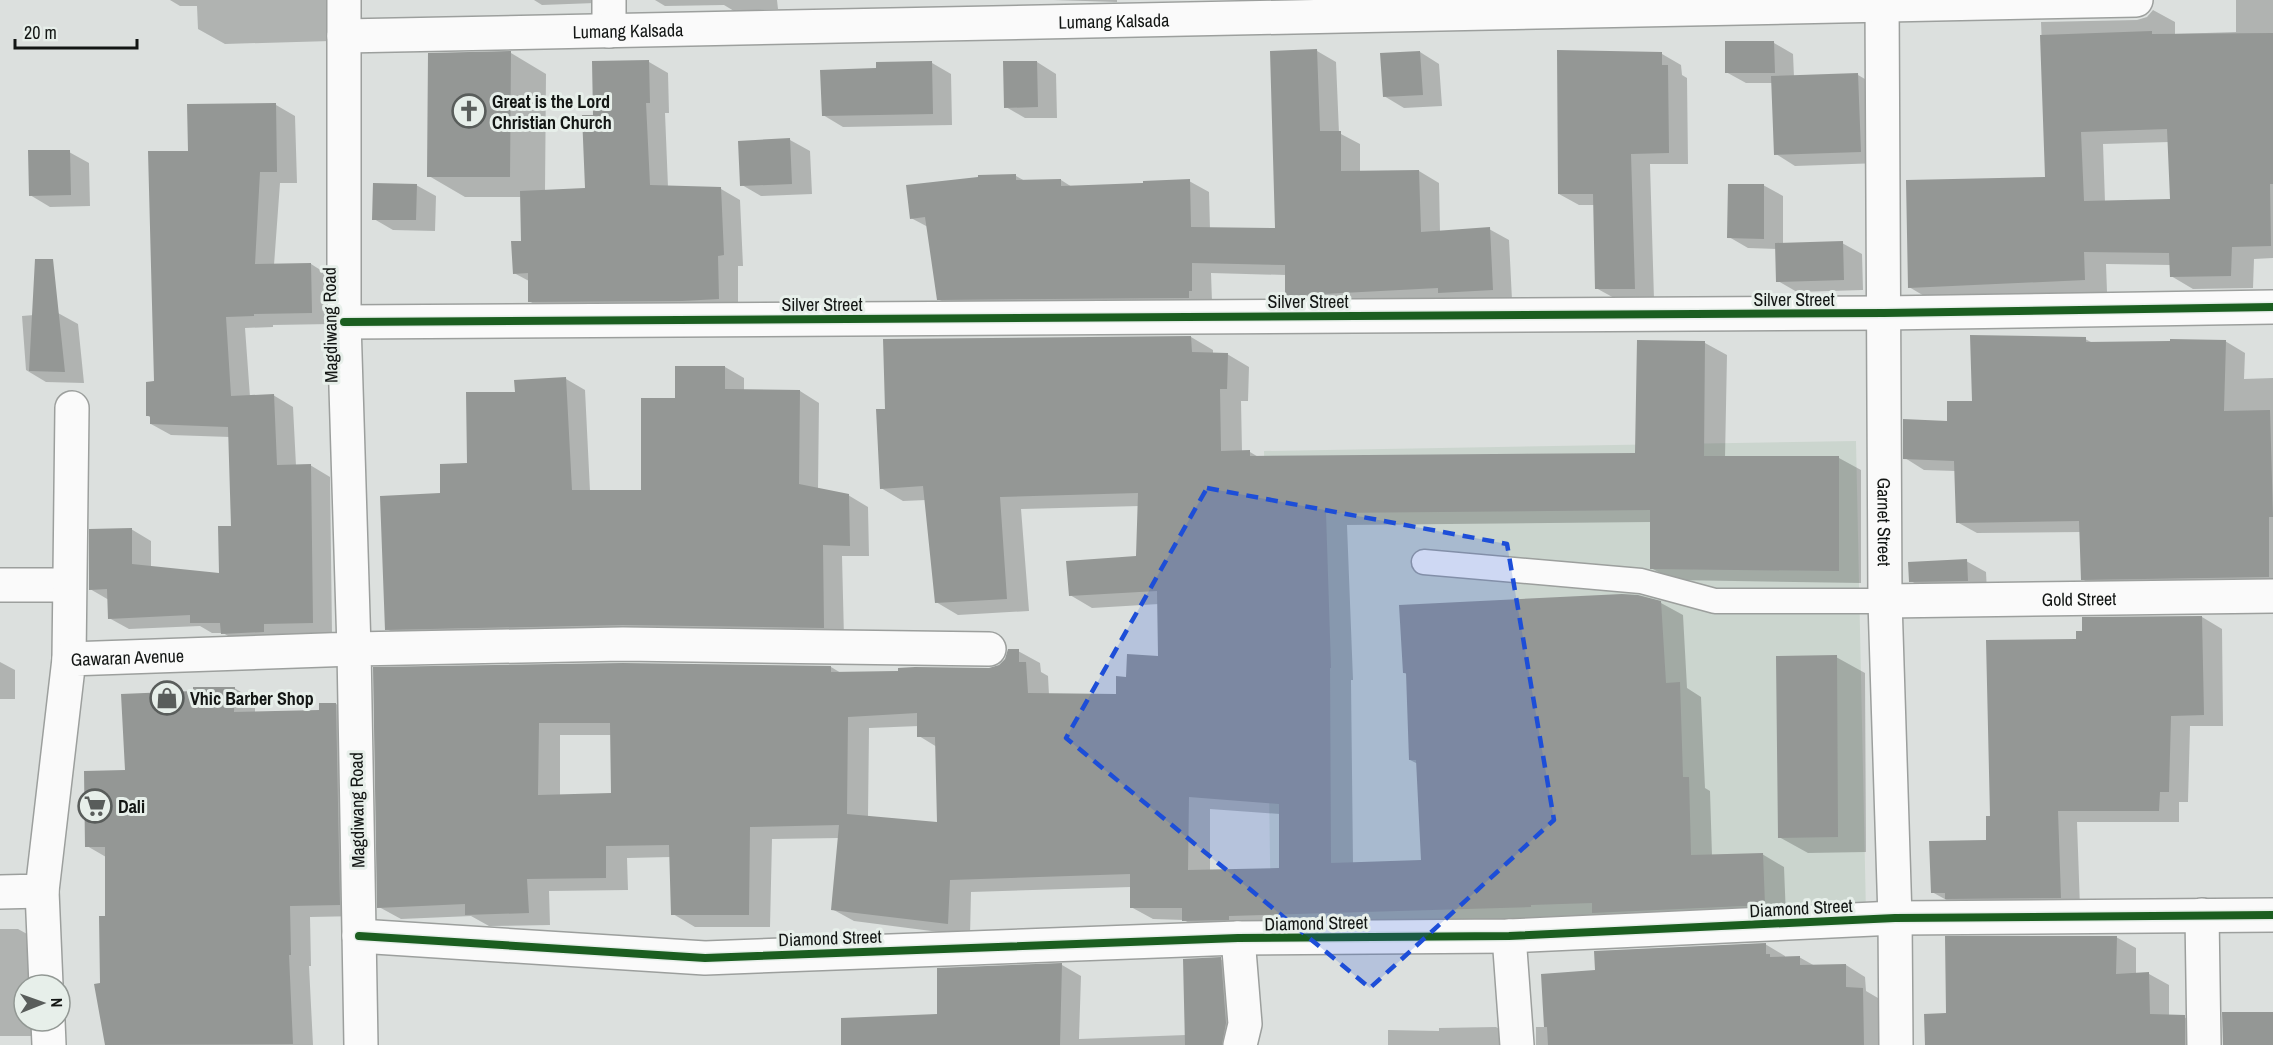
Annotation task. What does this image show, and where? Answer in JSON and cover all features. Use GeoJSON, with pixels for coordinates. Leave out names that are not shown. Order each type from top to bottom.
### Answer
{"type":"FeatureCollection","features":[{"type":"Feature","properties":{"kind":"street","name":"Magdiwang Road"},"geometry":{"type":"LineString","coordinates":[[344,0],[344,322],[354,649],[361,1045]]}},
{"type":"Feature","properties":{"kind":"street","name":"Lumang Kalsada"},"geometry":{"type":"LineString","coordinates":[[344,36],[609,15],[2136,0]]}},
{"type":"Feature","properties":{"kind":"street","name":"Garnet Street"},"geometry":{"type":"LineString","coordinates":[[1882,3],[1886,601],[1895,918],[1896,1045]]}},
{"type":"Feature","properties":{"kind":"street","name":"Silver Street"},"geometry":{"type":"LineString","coordinates":[[344,322],[1884,313],[2273,307]]}},
{"type":"Feature","properties":{"kind":"street"},"geometry":{"type":"LineString","coordinates":[[69,659],[72,408]]}},
{"type":"Feature","properties":{"kind":"street"},"geometry":{"type":"LineString","coordinates":[[0,585],[69,585]]}},
{"type":"Feature","properties":{"kind":"street","name":"Gold Street"},"geometry":{"type":"LineString","coordinates":[[1886,601],[2273,596]]}},
{"type":"Feature","properties":{"kind":"street","name":"Gawaran Avenue"},"geometry":{"type":"LineString","coordinates":[[45,973],[42,891],[69,659],[354,649],[623,645],[990,649]]}},
{"type":"Feature","properties":{"kind":"street"},"geometry":{"type":"LineString","coordinates":[[0,892],[42,891]]}},
{"type":"Feature","properties":{"kind":"street"},"geometry":{"type":"LineString","coordinates":[[2202,915],[2204,1045]]}},
{"type":"Feature","properties":{"kind":"street","name":"Diamond Street"},"geometry":{"type":"LineString","coordinates":[[359,936],[705,958],[1238,938],[1509,936],[1895,918],[2273,915]]}},
{"type":"Feature","properties":{"kind":"street"},"geometry":{"type":"LineString","coordinates":[[1509,936],[1517,1045]]}},
{"type":"Feature","properties":{"kind":"street"},"geometry":{"type":"LineString","coordinates":[[1238,938],[1245,1024],[1240,1045]]}},
{"type":"Feature","properties":{"kind":"lane"},"geometry":{"type":"LineString","coordinates":[[1424,562],[1641,581],[1715,600],[1886,601]]}},
{"type":"Feature","properties":{"kind":"highlighted area"},"geometry":{"type":"Polygon","coordinates":[[[1207,488],[1507,544],[1554,820],[1370,988],[1066,738],[1207,488]]]}},
{"type":"Feature","properties":{"kind":"shaded area"},"geometry":{"type":"Polygon","coordinates":[[[1856,441],[1866,913],[1271,927],[1264,451],[1856,441]]]}},
{"type":"Feature","properties":{"kind":"building"},"geometry":{"type":"Polygon","coordinates":[[[2152,31],[2152,34],[2273,33],[2271,246],[2232,247],[2231,276],[2170,277],[2169,253],[2084,252],[2085,280],[1908,288],[1906,180],[2045,177],[2040,35],[2152,31]],[[2167,129],[2081,132],[2084,201],[2170,199],[2167,129]]]}},
{"type":"Feature","properties":{"kind":"building"},"geometry":{"type":"Polygon","coordinates":[[[1725,41],[1774,41],[1775,73],[1725,73],[1725,41]]]}},
{"type":"Feature","properties":{"kind":"building"},"geometry":{"type":"Polygon","coordinates":[[[1317,49],[1320,131],[1341,131],[1341,171],[1419,170],[1421,232],[1490,227],[1493,290],[1438,293],[1438,288],[1285,296],[1285,265],[1192,263],[1192,291],[1189,291],[1189,298],[937,300],[925,217],[910,219],[906,185],[978,177],[978,175],[1016,174],[1016,180],[1061,179],[1061,186],[1190,179],[1191,227],[1275,228],[1270,51],[1317,49]]]}},
{"type":"Feature","properties":{"kind":"building"},"geometry":{"type":"Polygon","coordinates":[[[1557,50],[1662,52],[1662,65],[1668,65],[1669,153],[1631,154],[1635,289],[1595,289],[1593,194],[1558,194],[1557,50]]]}},
{"type":"Feature","properties":{"kind":"building","name":"Great is the Lord Christian Church"},"geometry":{"type":"Polygon","coordinates":[[[511,51],[510,177],[427,177],[428,53],[511,51]]]}},
{"type":"Feature","properties":{"kind":"building"},"geometry":{"type":"Polygon","coordinates":[[[1420,51],[1423,95],[1383,97],[1380,53],[1420,51]]]}},
{"type":"Feature","properties":{"kind":"building"},"geometry":{"type":"Polygon","coordinates":[[[649,60],[650,103],[646,103],[650,185],[721,187],[724,255],[718,256],[719,299],[528,302],[528,273],[513,274],[511,241],[521,241],[520,191],[585,188],[582,115],[593,115],[592,61],[649,60]]]}},
{"type":"Feature","properties":{"kind":"building"},"geometry":{"type":"Polygon","coordinates":[[[932,61],[933,114],[822,116],[820,70],[876,68],[876,62],[932,61]]]}},
{"type":"Feature","properties":{"kind":"building"},"geometry":{"type":"Polygon","coordinates":[[[1003,61],[1037,61],[1038,107],[1004,108],[1003,61]]]}},
{"type":"Feature","properties":{"kind":"building"},"geometry":{"type":"Polygon","coordinates":[[[1858,73],[1861,152],[1774,155],[1771,76],[1858,73]]]}},
{"type":"Feature","properties":{"kind":"building"},"geometry":{"type":"Polygon","coordinates":[[[276,103],[277,172],[260,172],[255,264],[311,263],[312,313],[226,317],[231,396],[274,394],[277,465],[311,464],[313,623],[264,624],[264,632],[221,634],[220,623],[190,623],[190,615],[108,619],[107,589],[89,590],[89,529],[132,528],[132,564],[219,573],[218,526],[231,526],[228,427],[150,424],[150,416],[146,416],[146,382],[154,381],[148,151],[188,151],[187,104],[276,103]]]}},
{"type":"Feature","properties":{"kind":"building"},"geometry":{"type":"Polygon","coordinates":[[[790,138],[792,184],[740,186],[738,141],[790,138]]]}},
{"type":"Feature","properties":{"kind":"building"},"geometry":{"type":"Polygon","coordinates":[[[28,150],[70,150],[71,195],[29,196],[28,150]]]}},
{"type":"Feature","properties":{"kind":"building"},"geometry":{"type":"Polygon","coordinates":[[[373,183],[417,184],[416,220],[372,220],[373,183]]]}},
{"type":"Feature","properties":{"kind":"building"},"geometry":{"type":"Polygon","coordinates":[[[1728,184],[1764,184],[1764,239],[1727,238],[1728,184]]]}},
{"type":"Feature","properties":{"kind":"building"},"geometry":{"type":"Polygon","coordinates":[[[1843,241],[1844,280],[1776,282],[1775,243],[1843,241]]]}},
{"type":"Feature","properties":{"kind":"building"},"geometry":{"type":"Polygon","coordinates":[[[35,259],[53,259],[65,372],[29,371],[35,259]]]}},
{"type":"Feature","properties":{"kind":"building"},"geometry":{"type":"Polygon","coordinates":[[[1970,335],[2086,337],[2086,342],[2226,340],[2224,411],[2270,410],[2273,517],[2269,517],[2269,577],[2081,580],[2079,521],[1956,523],[1954,461],[1903,459],[1903,419],[1947,421],[1947,401],[1972,401],[1970,335]]]}},
{"type":"Feature","properties":{"kind":"building"},"geometry":{"type":"Polygon","coordinates":[[[1191,336],[1192,352],[1228,353],[1227,389],[1220,389],[1221,451],[1250,450],[1250,456],[1635,453],[1637,340],[1705,341],[1704,456],[1839,456],[1839,571],[1650,569],[1650,510],[1326,513],[1331,668],[1331,863],[1421,860],[1416,760],[1409,760],[1406,673],[1403,673],[1399,605],[1638,595],[1661,601],[1666,683],[1680,682],[1683,777],[1689,777],[1691,855],[1763,853],[1765,905],[1592,913],[1592,903],[1531,905],[1531,907],[1229,916],[1229,920],[1182,921],[1182,908],[1130,908],[1130,874],[950,880],[948,924],[831,910],[839,825],[750,827],[749,915],[671,915],[669,845],[606,846],[606,878],[527,879],[529,913],[465,915],[465,904],[377,908],[373,667],[623,663],[831,666],[831,672],[898,671],[898,668],[915,667],[989,668],[999,665],[1005,659],[1008,649],[1019,649],[1019,662],[1026,662],[1028,693],[1116,694],[1116,676],[1126,677],[1127,654],[1158,656],[1157,591],[1069,596],[1066,561],[1136,556],[1138,493],[1000,497],[1007,599],[935,603],[923,486],[880,489],[876,409],[885,409],[883,339],[1191,336]],[[917,713],[848,717],[847,814],[937,822],[935,737],[917,737],[917,713]],[[539,723],[538,795],[611,793],[610,723],[539,723]],[[1189,797],[1188,870],[1279,868],[1279,804],[1189,797]]]}},
{"type":"Feature","properties":{"kind":"building"},"geometry":{"type":"Polygon","coordinates":[[[675,366],[725,366],[725,389],[800,390],[799,484],[849,494],[850,546],[823,545],[824,628],[623,625],[385,630],[380,496],[440,493],[440,464],[467,463],[466,392],[515,392],[514,380],[566,377],[572,490],[641,490],[641,398],[675,398],[675,366]]]}},
{"type":"Feature","properties":{"kind":"building"},"geometry":{"type":"Polygon","coordinates":[[[1967,559],[1968,581],[1909,582],[1908,562],[1967,559]]]}},
{"type":"Feature","properties":{"kind":"building"},"geometry":{"type":"Polygon","coordinates":[[[2202,616],[2204,715],[2171,716],[2169,792],[2160,792],[2159,811],[2058,811],[2061,898],[1945,899],[1945,893],[1931,893],[1929,841],[1986,840],[1986,816],[1990,816],[1986,640],[2076,639],[2076,631],[2082,631],[2082,617],[2202,616]]]}},
{"type":"Feature","properties":{"kind":"building"},"geometry":{"type":"Polygon","coordinates":[[[1837,655],[1838,837],[1778,838],[1776,656],[1837,655]]]}},
{"type":"Feature","properties":{"kind":"building"},"geometry":{"type":"Polygon","coordinates":[[[193,687],[235,687],[234,712],[319,710],[319,703],[336,703],[340,905],[290,906],[291,955],[289,955],[293,1044],[105,1045],[94,984],[100,983],[99,916],[105,916],[105,847],[85,847],[84,771],[125,770],[121,694],[193,691],[193,687]]]}},
{"type":"Feature","properties":{"kind":"building"},"geometry":{"type":"Polygon","coordinates":[[[1945,936],[2117,936],[2116,974],[2149,972],[2150,1014],[2185,1015],[2185,1045],[1925,1045],[1924,1014],[1946,1013],[1945,936]]]}},
{"type":"Feature","properties":{"kind":"building"},"geometry":{"type":"Polygon","coordinates":[[[1766,943],[1766,954],[1770,954],[1770,957],[1800,956],[1800,965],[1846,964],[1846,987],[1863,988],[1864,1045],[1548,1045],[1547,1027],[1544,1027],[1541,974],[1595,970],[1594,951],[1766,943]]]}},
{"type":"Feature","properties":{"kind":"building"},"geometry":{"type":"Polygon","coordinates":[[[1221,957],[1226,1023],[1222,1045],[1185,1045],[1183,959],[1221,957]]]}},
{"type":"Feature","properties":{"kind":"building"},"geometry":{"type":"Polygon","coordinates":[[[1062,963],[1060,1045],[841,1045],[841,1018],[937,1014],[937,968],[1062,963]]]}},
{"type":"Feature","properties":{"kind":"building"},"geometry":{"type":"Polygon","coordinates":[[[2222,1012],[2273,1012],[2273,1045],[2223,1045],[2222,1012]]]}},
{"type":"Feature","properties":{"kind":"cycle path"},"geometry":{"type":"LineString","coordinates":[[344,322],[1884,313],[2273,307]]}},
{"type":"Feature","properties":{"kind":"cycle path"},"geometry":{"type":"LineString","coordinates":[[359,936],[705,958],[1238,938],[1509,936],[1895,918],[2273,915]]}},
{"type":"Feature","properties":{"kind":"place","name":"Great is the Lord Christian Church"},"geometry":{"type":"Point","coordinates":[469,111]}},
{"type":"Feature","properties":{"kind":"place","name":"Vhic Barber Shop"},"geometry":{"type":"Point","coordinates":[167,698]}},
{"type":"Feature","properties":{"kind":"place","name":"Dali"},"geometry":{"type":"Point","coordinates":[95,806]}}]}
